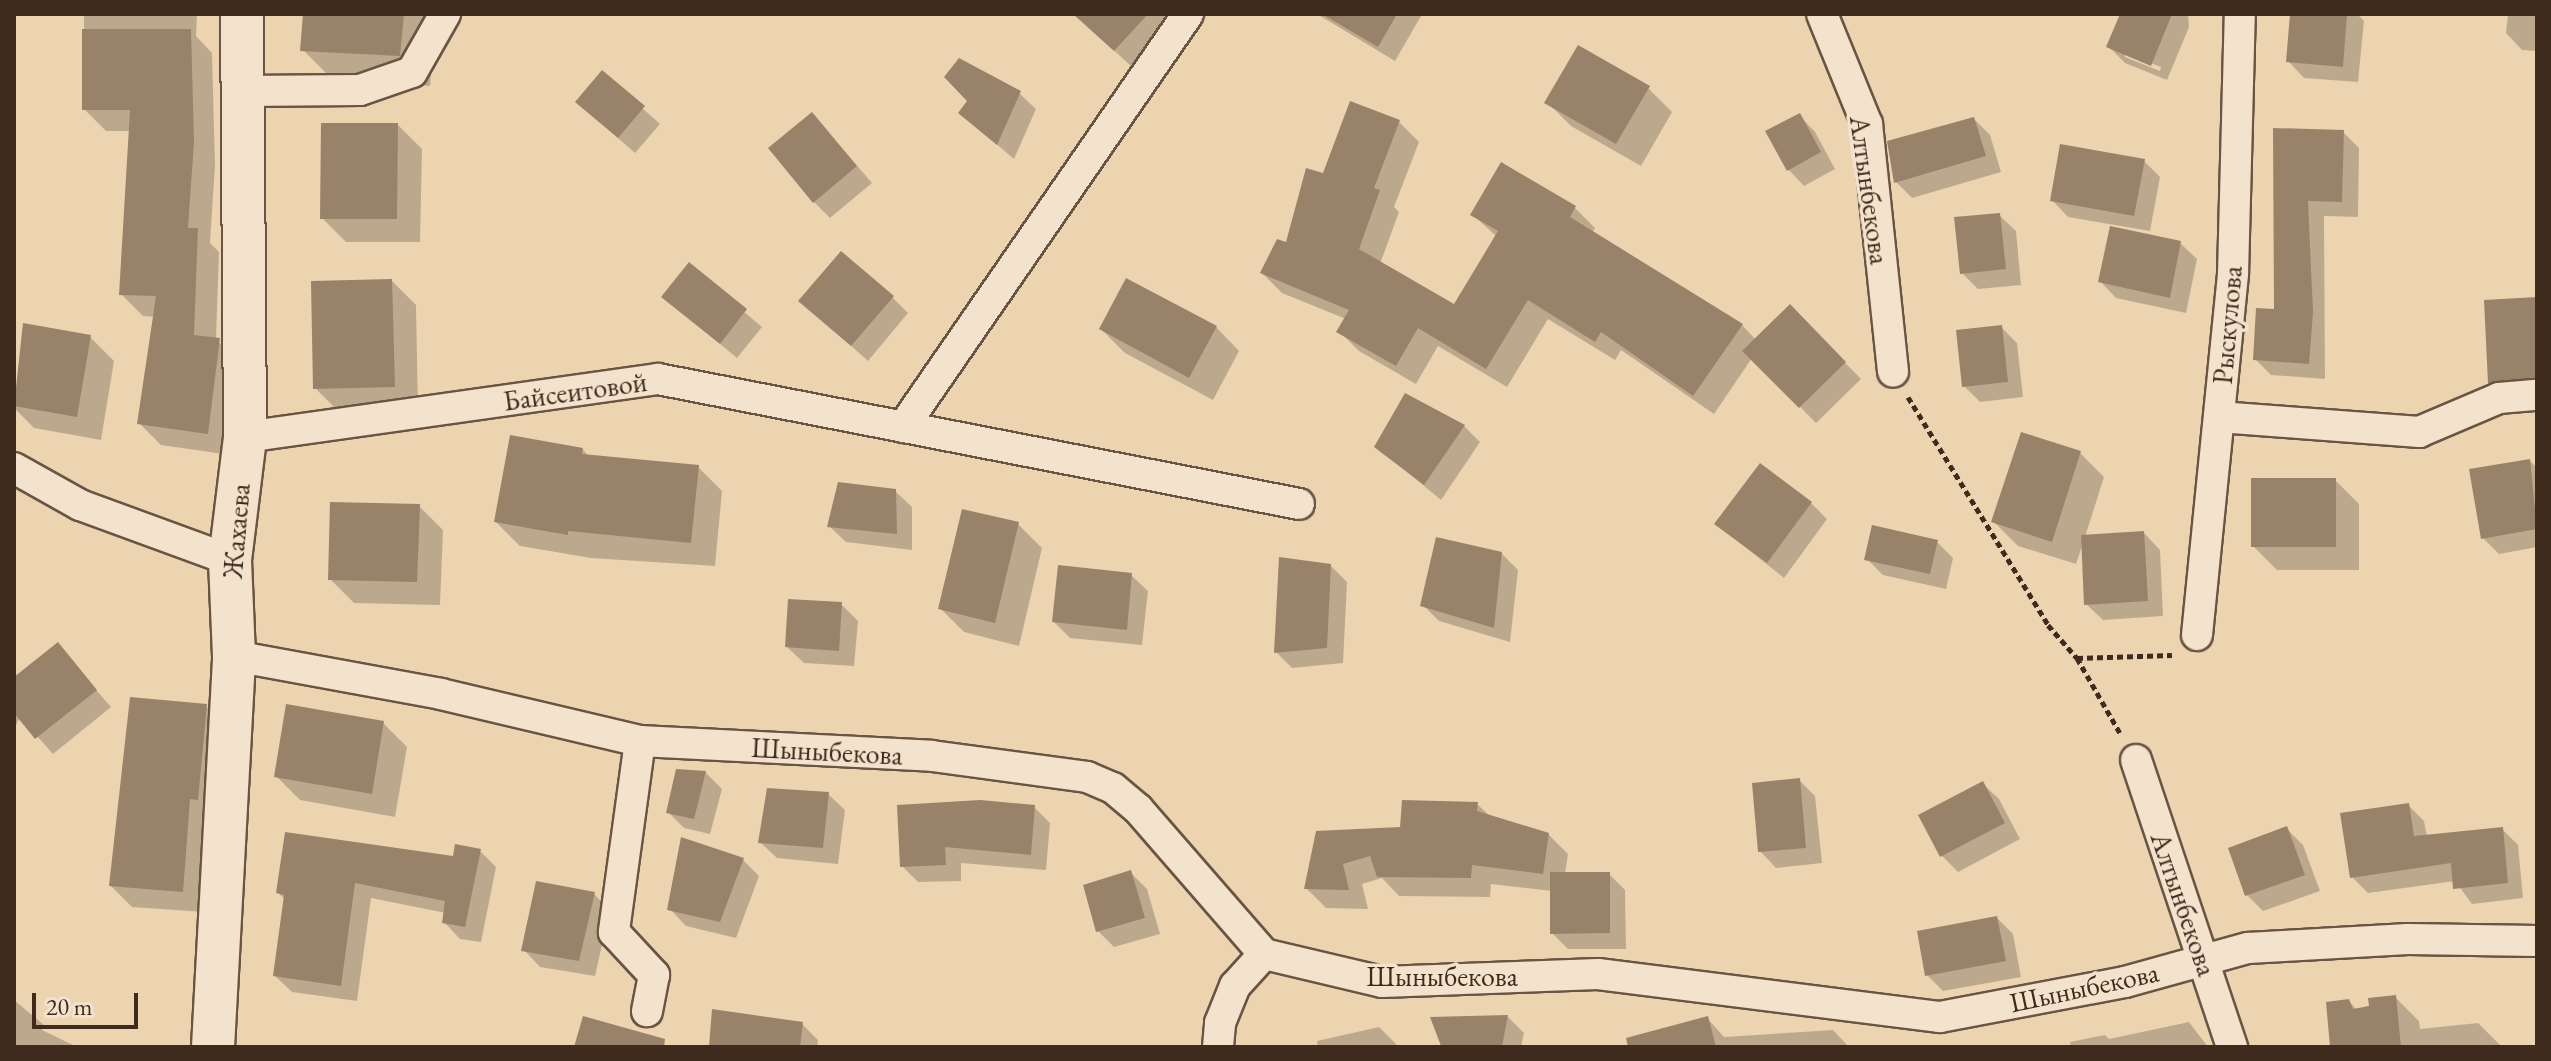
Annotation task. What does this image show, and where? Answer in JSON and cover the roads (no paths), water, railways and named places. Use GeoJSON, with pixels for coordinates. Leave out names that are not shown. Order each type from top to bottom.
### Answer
{"type":"FeatureCollection","features":[{"type":"Feature","properties":{"kind":"street","name":"Жахаева"},"geometry":{"type":"LineString","coordinates":[[213,1047],[234,656],[230,560],[245,437],[242,14]]}},
{"type":"Feature","properties":{"kind":"street"},"geometry":{"type":"LineString","coordinates":[[242,91],[360,90],[412,72],[445,14]]}},
{"type":"Feature","properties":{"kind":"street"},"geometry":{"type":"LineString","coordinates":[[903,427],[1188,14]]}},
{"type":"Feature","properties":{"kind":"street","name":"Алтынбекова"},"geometry":{"type":"LineString","coordinates":[[1822,14],[1867,124],[1893,372]]}},
{"type":"Feature","properties":{"kind":"street","name":"Рыскулова"},"geometry":{"type":"LineString","coordinates":[[2197,635],[2233,274],[2240,14]]}},
{"type":"Feature","properties":{"kind":"street","name":"Байсеитовой"},"geometry":{"type":"LineString","coordinates":[[245,437],[658,379],[1299,504]]}},
{"type":"Feature","properties":{"kind":"street"},"geometry":{"type":"LineString","coordinates":[[2219,417],[2419,432],[2499,398],[2537,395]]}},
{"type":"Feature","properties":{"kind":"street"},"geometry":{"type":"LineString","coordinates":[[14,468],[80,505],[230,560]]}},
{"type":"Feature","properties":{"kind":"street","name":"Шыныбекова"},"geometry":{"type":"LineString","coordinates":[[234,656],[441,694],[640,741],[932,756],[1087,777],[1113,788],[1138,809],[1264,954],[1382,982],[1598,974],[1940,1017],[2125,982],[2248,948],[2379,940],[2537,941]]}},
{"type":"Feature","properties":{"kind":"street"},"geometry":{"type":"LineString","coordinates":[[640,741],[614,932],[654,975],[647,1011]]}},
{"type":"Feature","properties":{"kind":"street","name":"Алтынбекова"},"geometry":{"type":"LineString","coordinates":[[2136,760],[2232,1047]]}},
{"type":"Feature","properties":{"kind":"street"},"geometry":{"type":"LineString","coordinates":[[1218,1047],[1220,1023],[1235,986],[1264,954]]}}]}
